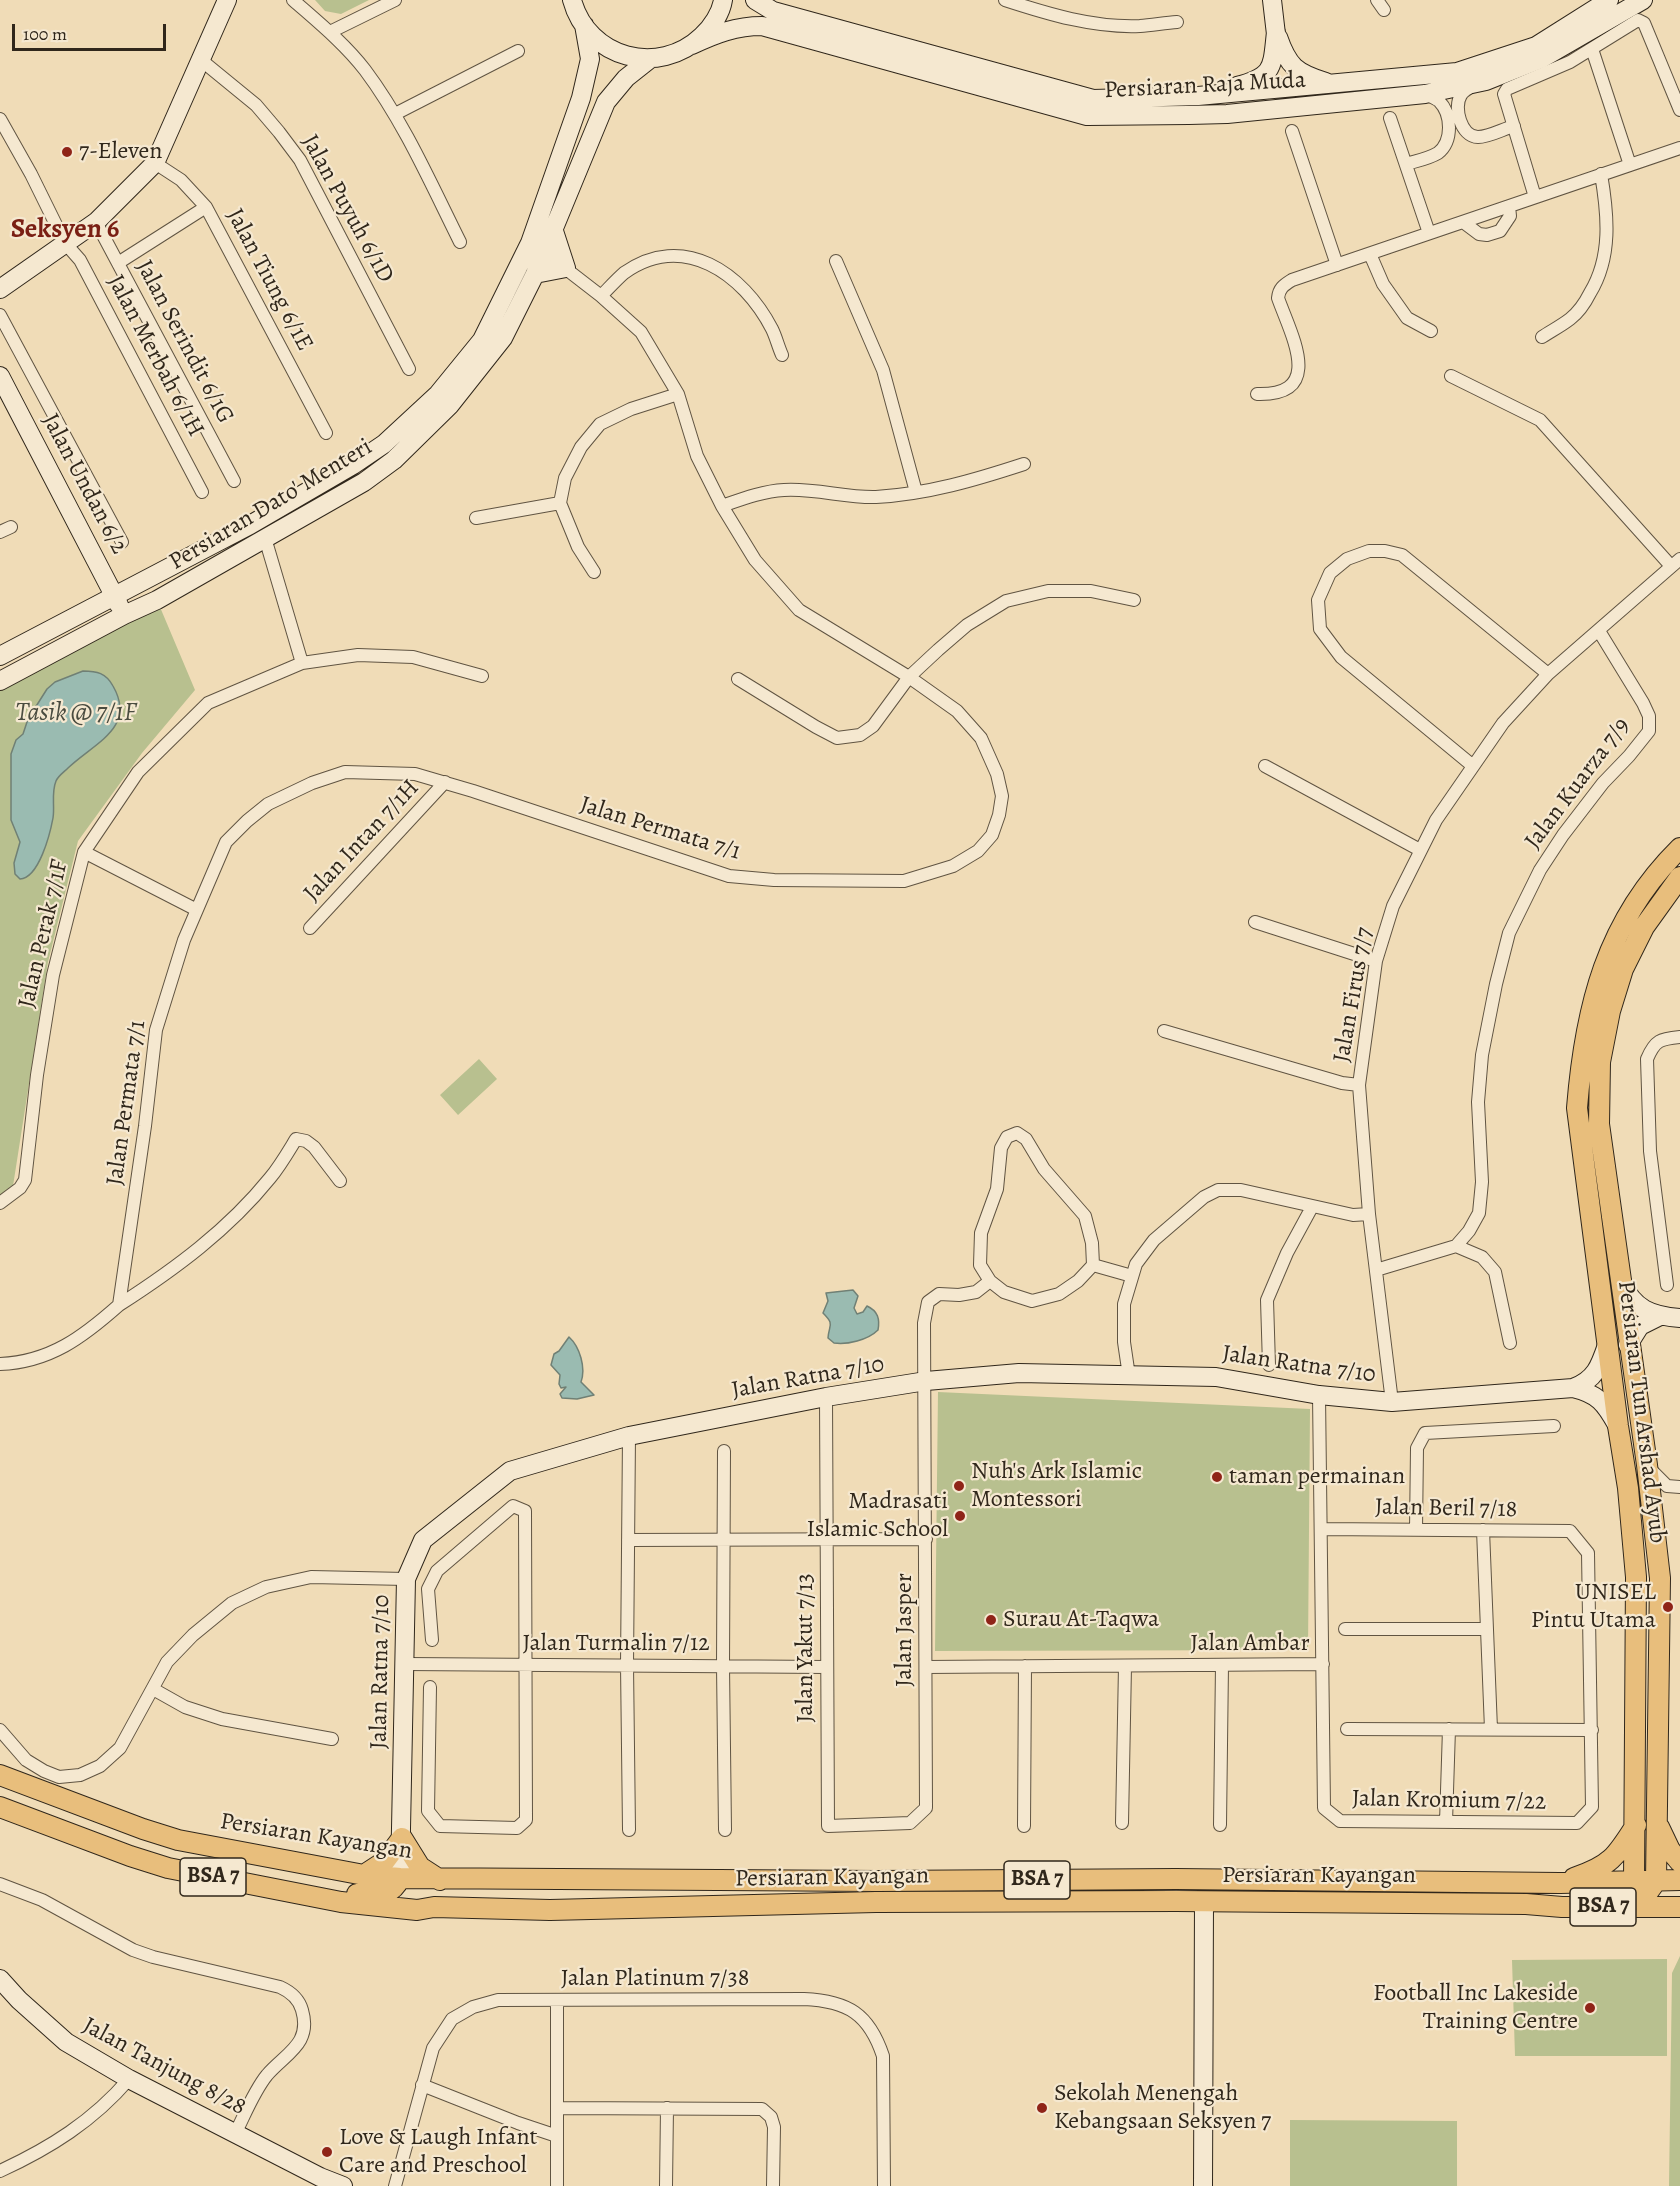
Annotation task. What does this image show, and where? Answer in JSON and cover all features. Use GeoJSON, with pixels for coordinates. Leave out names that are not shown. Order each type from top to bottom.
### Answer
{"type":"FeatureCollection","features":[{"type":"Feature","properties":{"kind":"main road"},"geometry":{"type":"LineString","coordinates":[[0,289],[96,222],[155,163],[227,0]]}},
{"type":"Feature","properties":{"kind":"main road"},"geometry":{"type":"LineString","coordinates":[[572,0],[584,25],[602,44],[625,56],[650,59]]}},
{"type":"Feature","properties":{"kind":"main road"},"geometry":{"type":"LineString","coordinates":[[692,45],[711,28],[723,0]]}},
{"type":"Feature","properties":{"kind":"main road","name":"Persiaran Raja Muda"},"geometry":{"type":"LineString","coordinates":[[755,0],[773,11],[1093,99],[1198,96],[1457,72],[1536,46],[1609,0]]}},
{"type":"Feature","properties":{"kind":"main road"},"geometry":{"type":"LineString","coordinates":[[1272,0],[1282,108]]}},
{"type":"Feature","properties":{"kind":"main road","name":"Persiaran Raja Muda"},"geometry":{"type":"LineString","coordinates":[[650,59],[672,55],[727,30],[744,26],[762,26],[1087,116],[1227,114],[1425,94],[1477,83],[1541,59],[1644,0]]}},
{"type":"Feature","properties":{"kind":"main road","name":"Persiaran Dato' Menteri"},"geometry":{"type":"LineString","coordinates":[[0,681],[124,615],[157,600],[364,482],[394,460],[450,405],[503,338],[535,274],[537,247],[581,98],[590,59],[584,25]]}},
{"type":"Feature","properties":{"kind":"main road"},"geometry":{"type":"LineString","coordinates":[[1198,96],[1257,81],[1264,76],[1273,60],[1276,32]]}},
{"type":"Feature","properties":{"kind":"main road"},"geometry":{"type":"LineString","coordinates":[[1276,32],[1284,55],[1291,65],[1305,75],[1334,84]]}},
{"type":"Feature","properties":{"kind":"main road","name":"Persiaran Dato' Menteri"},"geometry":{"type":"LineString","coordinates":[[0,656],[250,525],[353,465],[384,444],[438,394],[482,340],[537,247],[554,228],[606,102],[626,78],[650,59]]}},
{"type":"Feature","properties":{"kind":"main road"},"geometry":{"type":"LineString","coordinates":[[535,274],[566,268],[554,228]]}},
{"type":"Feature","properties":{"kind":"main road","name":"Jalan Undan 6/2"},"geometry":{"type":"LineString","coordinates":[[0,376],[124,615]]}},
{"type":"Feature","properties":{"kind":"main road","name":"Persiaran Tun Arshad Ayub"},"geometry":{"type":"LineString","coordinates":[[1640,1889],[1636,1825],[1636,1577],[1628,1488],[1577,1108],[1581,1059],[1591,1007],[1608,954],[1627,914],[1665,863],[1680,848]]}},
{"type":"Feature","properties":{"kind":"main road","name":"Persiaran Tun Arshad Ayub"},"geometry":{"type":"LineString","coordinates":[[1656,1881],[1660,1578],[1647,1465],[1628,1345],[1599,1124],[1600,1062],[1610,1011],[1623,969],[1644,927],[1680,877]]}},
{"type":"Feature","properties":{"kind":"main road"},"geometry":{"type":"LineString","coordinates":[[1619,1274],[1623,1286],[1634,1300],[1658,1317]]}},
{"type":"Feature","properties":{"kind":"main road"},"geometry":{"type":"LineString","coordinates":[[1628,1345],[1640,1326],[1658,1317],[1680,1318]]}},
{"type":"Feature","properties":{"kind":"main road"},"geometry":{"type":"LineString","coordinates":[[1573,1388],[1582,1385],[1594,1375],[1601,1364],[1607,1345]]}},
{"type":"Feature","properties":{"kind":"main road","name":"Jalan Ratna 7/10"},"geometry":{"type":"LineString","coordinates":[[400,1878],[406,1579],[423,1540],[510,1471],[629,1436],[826,1397],[926,1381],[1019,1373],[1216,1377],[1319,1395],[1392,1402],[1573,1388],[1587,1391],[1605,1404],[1618,1426]]}},
{"type":"Feature","properties":{"kind":"main road","name":"Persiaran Kayangan"},"geometry":{"type":"LineString","coordinates":[[0,1775],[178,1840],[364,1875],[400,1878],[888,1881],[1176,1879],[1560,1883],[1640,1889]]}},
{"type":"Feature","properties":{"kind":"main road","name":"Persiaran Kayangan"},"geometry":{"type":"LineString","coordinates":[[0,1807],[168,1868],[304,1895],[378,1907],[417,1910],[434,1907],[550,1910],[876,1902],[1204,1901],[1680,1907]]}},
{"type":"Feature","properties":{"kind":"main road"},"geometry":{"type":"LineString","coordinates":[[1657,1821],[1670,1850],[1680,1862]]}},
{"type":"Feature","properties":{"kind":"main road"},"geometry":{"type":"LineString","coordinates":[[1560,1883],[1588,1874],[1612,1860],[1636,1825]]}},
{"type":"Feature","properties":{"kind":"main road"},"geometry":{"type":"LineString","coordinates":[[364,1875],[384,1862],[402,1838],[420,1867],[440,1880]]}},
{"type":"Feature","properties":{"kind":"main road"},"geometry":{"type":"LineString","coordinates":[[304,1895],[386,1894],[393,1890],[400,1878]]}},
{"type":"Feature","properties":{"kind":"main road"},"geometry":{"type":"LineString","coordinates":[[400,1878],[413,1897],[434,1907]]}},
{"type":"Feature","properties":{"kind":"main road"},"geometry":{"type":"LineString","coordinates":[[1640,1889],[1656,1881]]}},
{"type":"Feature","properties":{"kind":"main road","name":"BSA 7"},"geometry":{"type":"LineString","coordinates":[[1656,1881],[1680,1881]]}},
{"type":"Feature","properties":{"kind":"main road"},"geometry":{"type":"LineString","coordinates":[[1526,1904],[1640,1889],[1680,1897]]}},
{"type":"Feature","properties":{"kind":"main road"},"geometry":{"type":"LineString","coordinates":[[1203,2186],[1204,1901]]}},
{"type":"Feature","properties":{"kind":"main road","name":"Jalan Tanjung 8/28"},"geometry":{"type":"LineString","coordinates":[[0,1979],[19,2000],[66,2042],[129,2079],[236,2132],[318,2181],[343,2186]]}},
{"type":"Feature","properties":{"kind":"street"},"geometry":{"type":"LineString","coordinates":[[293,0],[330,32],[365,71],[394,114],[460,242]]}},
{"type":"Feature","properties":{"kind":"street"},"geometry":{"type":"LineString","coordinates":[[330,32],[395,0]]}},
{"type":"Feature","properties":{"kind":"street"},"geometry":{"type":"LineString","coordinates":[[1005,0],[1024,3],[1061,17],[1101,24],[1139,26],[1177,22]]}},
{"type":"Feature","properties":{"kind":"street"},"geometry":{"type":"LineString","coordinates":[[1536,197],[1504,94],[1507,89],[1544,75],[1638,20],[1644,23],[1680,110]]}},
{"type":"Feature","properties":{"kind":"street"},"geometry":{"type":"LineString","coordinates":[[1592,49],[1630,165]]}},
{"type":"Feature","properties":{"kind":"street"},"geometry":{"type":"LineString","coordinates":[[394,114],[518,51]]}},
{"type":"Feature","properties":{"kind":"street","name":"Jalan Puyuh 6/1D"},"geometry":{"type":"LineString","coordinates":[[201,60],[256,105],[300,160],[409,369]]}},
{"type":"Feature","properties":{"kind":"street"},"geometry":{"type":"LineString","coordinates":[[1477,83],[1462,93],[1458,102],[1464,129],[1470,135],[1478,137],[1514,126]]}},
{"type":"Feature","properties":{"kind":"street"},"geometry":{"type":"LineString","coordinates":[[1406,164],[1430,157],[1439,152],[1447,142],[1449,132],[1445,110],[1438,100],[1425,94]]}},
{"type":"Feature","properties":{"kind":"street"},"geometry":{"type":"LineString","coordinates":[[1390,118],[1429,233]]}},
{"type":"Feature","properties":{"kind":"street","name":"Jalan Merbah 6/1H"},"geometry":{"type":"LineString","coordinates":[[0,119],[31,174],[65,243],[80,260],[202,492]]}},
{"type":"Feature","properties":{"kind":"street"},"geometry":{"type":"LineString","coordinates":[[1292,131],[1337,265]]}},
{"type":"Feature","properties":{"kind":"street"},"geometry":{"type":"LineString","coordinates":[[1257,394],[1280,393],[1287,389],[1299,370],[1299,357],[1278,298],[1283,285],[1680,148]]}},
{"type":"Feature","properties":{"kind":"street","name":"Jalan Tiung 6/1E"},"geometry":{"type":"LineString","coordinates":[[155,163],[182,180],[206,207],[326,433]]}},
{"type":"Feature","properties":{"kind":"street"},"geometry":{"type":"LineString","coordinates":[[1542,337],[1571,318],[1583,305],[1602,271],[1607,209],[1601,174]]}},
{"type":"Feature","properties":{"kind":"street"},"geometry":{"type":"LineString","coordinates":[[1463,222],[1479,234],[1487,235],[1500,231],[1509,216],[1509,206]]}},
{"type":"Feature","properties":{"kind":"street"},"geometry":{"type":"LineString","coordinates":[[118,263],[206,207]]}},
{"type":"Feature","properties":{"kind":"street","name":"Jalan Serindit 6/1G"},"geometry":{"type":"LineString","coordinates":[[96,222],[234,481]]}},
{"type":"Feature","properties":{"kind":"street","name":"Jalan Permata 7/1"},"geometry":{"type":"LineString","coordinates":[[119,1305],[156,1030],[195,909],[226,842],[247,820],[268,804],[312,783],[345,772],[415,774],[729,876],[774,880],[904,880],[953,866],[978,851],[992,835],[999,815],[1002,796],[997,774],[981,738],[957,711],[909,677],[799,610],[755,560],[722,506],[697,456],[678,394],[641,332],[601,296],[537,247]]}},
{"type":"Feature","properties":{"kind":"street"},"geometry":{"type":"LineString","coordinates":[[1370,254],[1383,284],[1407,318],[1431,331]]}},
{"type":"Feature","properties":{"kind":"street"},"geometry":{"type":"LineString","coordinates":[[601,296],[624,274],[643,263],[664,256],[691,257],[717,267],[738,282],[755,302],[772,329],[782,355]]}},
{"type":"Feature","properties":{"kind":"street"},"geometry":{"type":"LineString","coordinates":[[836,261],[883,370],[916,492]]}},
{"type":"Feature","properties":{"kind":"street"},"geometry":{"type":"LineString","coordinates":[[0,315],[122,542]]}},
{"type":"Feature","properties":{"kind":"street"},"geometry":{"type":"LineString","coordinates":[[1451,376],[1540,420],[1676,562]]}},
{"type":"Feature","properties":{"kind":"street"},"geometry":{"type":"LineString","coordinates":[[594,572],[578,547],[560,503],[565,478],[581,447],[600,424],[631,409],[678,394]]}},
{"type":"Feature","properties":{"kind":"street"},"geometry":{"type":"LineString","coordinates":[[722,506],[754,495],[784,490],[874,497],[916,492],[962,484],[1024,464]]}},
{"type":"Feature","properties":{"kind":"street"},"geometry":{"type":"LineString","coordinates":[[476,518],[560,503]]}},
{"type":"Feature","properties":{"kind":"street"},"geometry":{"type":"LineString","coordinates":[[265,538],[302,663]]}},
{"type":"Feature","properties":{"kind":"street"},"geometry":{"type":"LineString","coordinates":[[1473,766],[1341,657],[1320,629],[1318,600],[1330,573],[1347,559],[1369,551],[1385,551],[1402,555],[1548,674]]}},
{"type":"Feature","properties":{"kind":"street","name":"Jalan Firus 7/7"},"geometry":{"type":"LineString","coordinates":[[1392,1402],[1369,1214],[1359,1085],[1376,961],[1393,906],[1436,820],[1503,723],[1548,674],[1676,562]]}},
{"type":"Feature","properties":{"kind":"street"},"geometry":{"type":"LineString","coordinates":[[738,678],[837,738],[860,735],[873,726],[909,677],[968,625],[1006,601],[1048,591],[1091,591],[1134,600]]}},
{"type":"Feature","properties":{"kind":"street","name":"Jalan Kuarza 7/9"},"geometry":{"type":"LineString","coordinates":[[1456,1246],[1469,1231],[1479,1213],[1482,1182],[1478,1102],[1482,1055],[1509,933],[1540,870],[1563,835],[1603,783],[1649,731],[1649,716],[1643,703],[1599,631]]}},
{"type":"Feature","properties":{"kind":"street","name":"Jalan Perak 7/1F"},"geometry":{"type":"LineString","coordinates":[[0,1203],[20,1188],[25,1180],[37,1075],[53,975],[84,852],[138,772],[208,703],[302,663],[358,656],[413,657],[482,676]]}},
{"type":"Feature","properties":{"kind":"street"},"geometry":{"type":"LineString","coordinates":[[1265,766],[1420,850]]}},
{"type":"Feature","properties":{"kind":"street","name":"Jalan Intan 7/1H"},"geometry":{"type":"LineString","coordinates":[[310,928],[445,782]]}},
{"type":"Feature","properties":{"kind":"street"},"geometry":{"type":"LineString","coordinates":[[84,852],[195,909]]}},
{"type":"Feature","properties":{"kind":"street"},"geometry":{"type":"LineString","coordinates":[[1254,922],[1376,961]]}},
{"type":"Feature","properties":{"kind":"street"},"geometry":{"type":"LineString","coordinates":[[1164,1031],[1342,1083],[1359,1085]]}},
{"type":"Feature","properties":{"kind":"street"},"geometry":{"type":"LineString","coordinates":[[1667,1285],[1650,1151],[1647,1059],[1653,1046],[1663,1038],[1680,1037]]}},
{"type":"Feature","properties":{"kind":"street"},"geometry":{"type":"LineString","coordinates":[[1017,1133],[1026,1139],[1044,1169],[1085,1216],[1092,1243],[1093,1265],[1078,1281],[1059,1294],[1032,1301],[1004,1292],[990,1281],[980,1265],[981,1233],[997,1190],[1001,1148],[1007,1137],[1017,1133]]}},
{"type":"Feature","properties":{"kind":"street"},"geometry":{"type":"LineString","coordinates":[[0,1364],[44,1356],[87,1333],[119,1305],[180,1265],[220,1230],[270,1178],[296,1139],[314,1146],[340,1181]]}},
{"type":"Feature","properties":{"kind":"street"},"geometry":{"type":"LineString","coordinates":[[1129,1376],[1124,1342],[1124,1304],[1136,1264],[1154,1240],[1204,1197],[1218,1190],[1241,1190],[1353,1215],[1369,1214]]}},
{"type":"Feature","properties":{"kind":"street"},"geometry":{"type":"LineString","coordinates":[[1269,1365],[1267,1300],[1287,1253],[1312,1207]]}},
{"type":"Feature","properties":{"kind":"street"},"geometry":{"type":"LineString","coordinates":[[1376,1270],[1456,1246],[1482,1257],[1495,1272],[1510,1343]]}},
{"type":"Feature","properties":{"kind":"street"},"geometry":{"type":"LineString","coordinates":[[1093,1265],[1132,1276]]}},
{"type":"Feature","properties":{"kind":"street","name":"Jalan Jasper"},"geometry":{"type":"LineString","coordinates":[[926,1808],[924,1323],[928,1302],[939,1294],[959,1295],[976,1292],[990,1281]]}},
{"type":"Feature","properties":{"kind":"street"},"geometry":{"type":"LineString","coordinates":[[1319,1395],[1323,1664]]}},
{"type":"Feature","properties":{"kind":"street","name":"Jalan Yakut 7/13"},"geometry":{"type":"LineString","coordinates":[[826,1397],[828,1826],[909,1823],[926,1808]]}},
{"type":"Feature","properties":{"kind":"street"},"geometry":{"type":"LineString","coordinates":[[1416,1530],[1418,1448],[1425,1433],[1554,1426]]}},
{"type":"Feature","properties":{"kind":"street"},"geometry":{"type":"LineString","coordinates":[[629,1436],[627,1665],[629,1830]]}},
{"type":"Feature","properties":{"kind":"street"},"geometry":{"type":"LineString","coordinates":[[724,1451],[725,1830]]}},
{"type":"Feature","properties":{"kind":"street"},"geometry":{"type":"LineString","coordinates":[[1647,1465],[1666,1486],[1680,1487]]}},
{"type":"Feature","properties":{"kind":"street"},"geometry":{"type":"LineString","coordinates":[[1651,1504],[1666,1486]]}},
{"type":"Feature","properties":{"kind":"street"},"geometry":{"type":"LineString","coordinates":[[430,1688],[428,1812],[440,1826],[517,1828],[526,1820],[525,1511],[513,1506],[437,1571],[428,1589],[432,1640]]}},
{"type":"Feature","properties":{"kind":"street","name":"Jalan Beril 7/18"},"geometry":{"type":"LineString","coordinates":[[1321,1529],[1570,1531],[1588,1553],[1592,1730]]}},
{"type":"Feature","properties":{"kind":"street"},"geometry":{"type":"LineString","coordinates":[[1483,1530],[1491,1729]]}},
{"type":"Feature","properties":{"kind":"street"},"geometry":{"type":"LineString","coordinates":[[628,1540],[926,1539]]}},
{"type":"Feature","properties":{"kind":"street"},"geometry":{"type":"LineString","coordinates":[[0,1730],[26,1760],[44,1771],[59,1777],[80,1775],[100,1766],[120,1748],[167,1662],[193,1635],[232,1603],[266,1587],[311,1577],[406,1579]]}},
{"type":"Feature","properties":{"kind":"street"},"geometry":{"type":"LineString","coordinates":[[1345,1629],[1487,1629]]}},
{"type":"Feature","properties":{"kind":"street","name":"Jalan Turmalin 7/12"},"geometry":{"type":"LineString","coordinates":[[406,1664],[827,1667]]}},
{"type":"Feature","properties":{"kind":"street","name":"Jalan Ambar"},"geometry":{"type":"LineString","coordinates":[[926,1667],[1323,1664]]}},
{"type":"Feature","properties":{"kind":"street","name":"Jalan Kromium 7/22"},"geometry":{"type":"LineString","coordinates":[[1323,1664],[1324,1808],[1340,1821],[1577,1823],[1592,1807],[1592,1730]]}},
{"type":"Feature","properties":{"kind":"street"},"geometry":{"type":"LineString","coordinates":[[1220,1825],[1222,1665]]}},
{"type":"Feature","properties":{"kind":"street"},"geometry":{"type":"LineString","coordinates":[[1024,1666],[1024,1826]]}},
{"type":"Feature","properties":{"kind":"street"},"geometry":{"type":"LineString","coordinates":[[1122,1823],[1125,1666]]}},
{"type":"Feature","properties":{"kind":"street"},"geometry":{"type":"LineString","coordinates":[[153,1689],[185,1707],[222,1719],[332,1739]]}},
{"type":"Feature","properties":{"kind":"street"},"geometry":{"type":"LineString","coordinates":[[1347,1729],[1592,1730]]}},
{"type":"Feature","properties":{"kind":"street"},"geometry":{"type":"LineString","coordinates":[[1446,1822],[1449,1729]]}},
{"type":"Feature","properties":{"kind":"street"},"geometry":{"type":"LineString","coordinates":[[0,1884],[42,1900],[132,1950],[280,1987],[292,1993],[301,2006],[305,2022],[302,2038],[294,2050],[266,2076],[236,2132]]}},
{"type":"Feature","properties":{"kind":"street","name":"Jalan Platinum 7/38"},"geometry":{"type":"LineString","coordinates":[[395,2186],[433,2048],[452,2019],[473,2007],[498,2000],[823,2000],[858,2013],[878,2041],[883,2056],[884,2186]]}},
{"type":"Feature","properties":{"kind":"street"},"geometry":{"type":"LineString","coordinates":[[557,2001],[557,2186]]}},
{"type":"Feature","properties":{"kind":"street"},"geometry":{"type":"LineString","coordinates":[[0,2171],[25,2160],[96,2115],[129,2079]]}},
{"type":"Feature","properties":{"kind":"street"},"geometry":{"type":"LineString","coordinates":[[422,2085],[557,2136]]}},
{"type":"Feature","properties":{"kind":"street"},"geometry":{"type":"LineString","coordinates":[[557,2108],[762,2109],[771,2117],[774,2127],[773,2186]]}},
{"type":"Feature","properties":{"kind":"street"},"geometry":{"type":"LineString","coordinates":[[666,2186],[667,2108]]}},
{"type":"Feature","properties":{"kind":"green space"},"geometry":{"type":"Polygon","coordinates":[[[315,0],[369,0],[341,14],[325,11],[315,0]]]}},
{"type":"Feature","properties":{"kind":"green space"},"geometry":{"type":"Polygon","coordinates":[[[157,600],[195,690],[142,753],[78,841],[48,962],[13,1186],[0,1195],[0,682],[157,600]]]}},
{"type":"Feature","properties":{"kind":"green space"},"geometry":{"type":"Polygon","coordinates":[[[479,1059],[497,1079],[458,1115],[440,1095],[479,1059]]]}},
{"type":"Feature","properties":{"kind":"green space"},"geometry":{"type":"Polygon","coordinates":[[[938,1392],[1310,1409],[1308,1650],[935,1651],[938,1392]]]}},
{"type":"Feature","properties":{"kind":"green space"},"geometry":{"type":"Polygon","coordinates":[[[1680,1956],[1680,2186],[1669,2186],[1672,1973],[1680,1956]]]}},
{"type":"Feature","properties":{"kind":"green space","name":"Football Inc Lakeside Training Centre"},"geometry":{"type":"Polygon","coordinates":[[[1667,1959],[1667,2056],[1515,2056],[1512,1960],[1667,1959]]]}},
{"type":"Feature","properties":{"kind":"green space"},"geometry":{"type":"Polygon","coordinates":[[[1290,2120],[1457,2121],[1457,2186],[1290,2186],[1290,2120]]]}},
{"type":"Feature","properties":{"kind":"water","name":"Tasik @ 7/1F"},"geometry":{"type":"Polygon","coordinates":[[[83,671],[97,672],[107,678],[119,701],[120,713],[109,733],[57,779],[54,790],[53,818],[46,844],[33,871],[27,877],[20,879],[15,874],[14,863],[20,842],[11,820],[11,754],[16,740],[23,734],[28,719],[47,689],[55,682],[83,671]]]}},
{"type":"Feature","properties":{"kind":"water"},"geometry":{"type":"Polygon","coordinates":[[[853,1290],[858,1296],[854,1308],[857,1314],[863,1312],[867,1306],[874,1310],[879,1322],[878,1330],[869,1337],[857,1341],[834,1343],[828,1338],[830,1322],[823,1313],[828,1301],[826,1293],[853,1290]]]}},
{"type":"Feature","properties":{"kind":"water"},"geometry":{"type":"Polygon","coordinates":[[[569,1337],[581,1358],[583,1370],[581,1382],[594,1395],[577,1399],[562,1398],[560,1394],[566,1387],[561,1388],[560,1375],[551,1365],[554,1354],[569,1337]]]}},
{"type":"Feature","properties":{"kind":"place","name":"7-Eleven"},"geometry":{"type":"Point","coordinates":[67,152]}},
{"type":"Feature","properties":{"kind":"place","name":"taman permainan"},"geometry":{"type":"Point","coordinates":[1217,1477]}},
{"type":"Feature","properties":{"kind":"place","name":"Nuh's Ark Islamic Montessori"},"geometry":{"type":"Point","coordinates":[959,1486]}},
{"type":"Feature","properties":{"kind":"place","name":"Madrasati Islamic School"},"geometry":{"type":"Point","coordinates":[960,1516]}},
{"type":"Feature","properties":{"kind":"place","name":"UNISEL Pintu Utama"},"geometry":{"type":"Point","coordinates":[1668,1607]}},
{"type":"Feature","properties":{"kind":"place","name":"Surau At-Taqwa"},"geometry":{"type":"Point","coordinates":[991,1620]}},
{"type":"Feature","properties":{"kind":"place","name":"Football Inc Lakeside Training Centre"},"geometry":{"type":"Point","coordinates":[1590,2008]}},
{"type":"Feature","properties":{"kind":"place","name":"Sekolah Menengah Kebangsaan Seksyen 7"},"geometry":{"type":"Point","coordinates":[1042,2108]}},
{"type":"Feature","properties":{"kind":"place","name":"Love & Laugh Infant Care and Preschool"},"geometry":{"type":"Point","coordinates":[327,2152]}},
{"type":"Feature","properties":{"kind":"district","name":"Seksyen 6"},"geometry":{"type":"Point","coordinates":[65,230]}}]}
